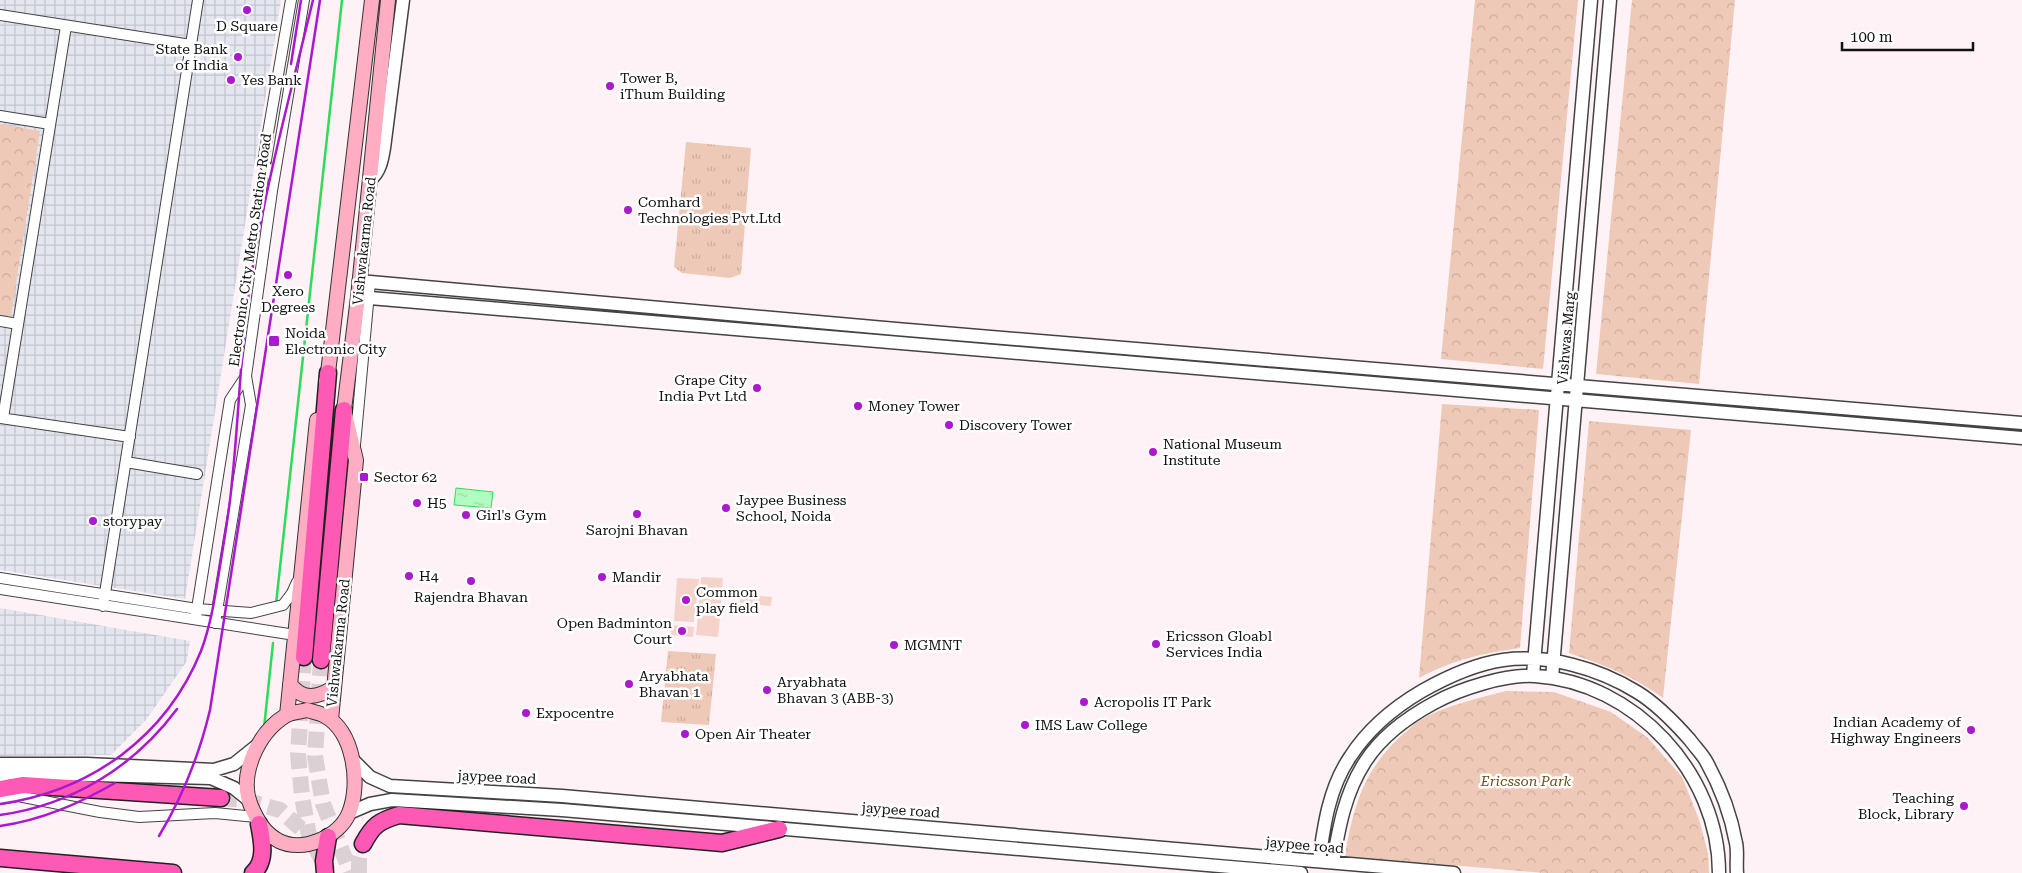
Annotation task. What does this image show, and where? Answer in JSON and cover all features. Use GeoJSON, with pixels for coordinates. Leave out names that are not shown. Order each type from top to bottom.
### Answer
{"type":"FeatureCollection","features":[{"type":"Feature","properties":{"kind":"highway"},"geometry":{"type":"LineString","coordinates":[[304,657],[328,373]]}},
{"type":"Feature","properties":{"kind":"highway"},"geometry":{"type":"LineString","coordinates":[[321,660],[344,410]]}},
{"type":"Feature","properties":{"kind":"highway"},"geometry":{"type":"LineString","coordinates":[[0,790],[23,785],[220,798]]}},
{"type":"Feature","properties":{"kind":"highway"},"geometry":{"type":"LineString","coordinates":[[363,844],[369,832],[380,821],[399,815],[722,843],[779,829]]}},
{"type":"Feature","properties":{"kind":"highway"},"geometry":{"type":"LineString","coordinates":[[253,873],[258,869],[264,849],[258,821]]}},
{"type":"Feature","properties":{"kind":"highway"},"geometry":{"type":"LineString","coordinates":[[325,873],[324,860],[328,837]]}},
{"type":"Feature","properties":{"kind":"highway"},"geometry":{"type":"LineString","coordinates":[[0,858],[173,873]]}},
{"type":"Feature","properties":{"kind":"main road","name":"Vishwakarma Road"},"geometry":{"type":"LineString","coordinates":[[286,715],[318,406],[328,373],[372,0]]}},
{"type":"Feature","properties":{"kind":"main road","name":"Vishwakarma Road"},"geometry":{"type":"LineString","coordinates":[[331,720],[356,460],[344,410],[364,298],[370,180],[388,0]]}},
{"type":"Feature","properties":{"kind":"main road"},"geometry":{"type":"LineString","coordinates":[[371,17],[372,22],[377,26],[384,24],[386,19]]}},
{"type":"Feature","properties":{"kind":"main road"},"geometry":{"type":"LineString","coordinates":[[367,52],[370,45],[376,44],[382,48],[382,54]]}},
{"type":"Feature","properties":{"kind":"main road"},"geometry":{"type":"LineString","coordinates":[[290,684],[297,692],[314,696],[323,694],[334,687]]}},
{"type":"Feature","properties":{"kind":"main road"},"geometry":{"type":"LineString","coordinates":[[307,710],[324,714],[331,720],[349,748],[354,761],[354,788],[349,813],[328,837],[303,845],[278,840],[258,821],[250,802],[248,777],[251,762],[266,734],[286,715],[307,710]]}},
{"type":"Feature","properties":{"kind":"street"},"geometry":{"type":"LineString","coordinates":[[103,606],[198,0]]}},
{"type":"Feature","properties":{"kind":"street"},"geometry":{"type":"LineString","coordinates":[[274,178],[263,162],[291,0]]}},
{"type":"Feature","properties":{"kind":"street","name":"Electronic City Metro Station Road"},"geometry":{"type":"LineString","coordinates":[[215,623],[251,405],[246,376],[274,178],[304,0]]}},
{"type":"Feature","properties":{"kind":"street"},"geometry":{"type":"LineString","coordinates":[[370,180],[375,176],[384,148],[403,0]]}},
{"type":"Feature","properties":{"kind":"street","name":"Vishwas Marg"},"geometry":{"type":"LineString","coordinates":[[1533,675],[1591,0]]}},
{"type":"Feature","properties":{"kind":"street","name":"Vishwas Marg"},"geometry":{"type":"LineString","coordinates":[[1552,678],[1610,0]]}},
{"type":"Feature","properties":{"kind":"street"},"geometry":{"type":"LineString","coordinates":[[0,15],[191,45]]}},
{"type":"Feature","properties":{"kind":"street"},"geometry":{"type":"LineString","coordinates":[[66,26],[1,418],[130,438]]}},
{"type":"Feature","properties":{"kind":"street"},"geometry":{"type":"LineString","coordinates":[[0,116],[50,124]]}},
{"type":"Feature","properties":{"kind":"street"},"geometry":{"type":"LineString","coordinates":[[365,281],[906,329],[2022,423]]}},
{"type":"Feature","properties":{"kind":"street"},"geometry":{"type":"LineString","coordinates":[[354,453],[364,298],[2022,438]]}},
{"type":"Feature","properties":{"kind":"street"},"geometry":{"type":"LineString","coordinates":[[0,321],[18,324]]}},
{"type":"Feature","properties":{"kind":"street"},"geometry":{"type":"LineString","coordinates":[[195,620],[230,400],[246,376]]}},
{"type":"Feature","properties":{"kind":"street"},"geometry":{"type":"LineString","coordinates":[[126,462],[197,474]]}},
{"type":"Feature","properties":{"kind":"street"},"geometry":{"type":"LineString","coordinates":[[0,578],[197,609],[252,613],[283,605],[292,593],[301,570]]}},
{"type":"Feature","properties":{"kind":"street"},"geometry":{"type":"LineString","coordinates":[[0,589],[295,635]]}},
{"type":"Feature","properties":{"kind":"street"},"geometry":{"type":"LineString","coordinates":[[1319,861],[1326,817],[1335,786],[1349,757],[1373,726],[1402,703],[1447,677],[1502,660],[1534,659],[1554,661],[1594,671],[1638,692],[1675,723],[1705,759],[1725,801],[1736,844],[1737,873]]}},
{"type":"Feature","properties":{"kind":"street"},"geometry":{"type":"LineString","coordinates":[[1333,862],[1342,815],[1352,787],[1366,761],[1388,736],[1412,715],[1450,694],[1494,681],[1533,675],[1575,682],[1612,697],[1643,719],[1671,746],[1697,783],[1713,822],[1719,860],[1719,873]]}},
{"type":"Feature","properties":{"kind":"street"},"geometry":{"type":"LineString","coordinates":[[0,764],[87,764],[214,770],[234,764],[260,744]]}},
{"type":"Feature","properties":{"kind":"street","name":"jaypee road"},"geometry":{"type":"LineString","coordinates":[[354,761],[370,777],[390,786],[562,796],[990,831],[1454,873]]}},
{"type":"Feature","properties":{"kind":"street"},"geometry":{"type":"LineString","coordinates":[[0,776],[11,774],[211,778],[234,788],[250,802]]}},
{"type":"Feature","properties":{"kind":"street"},"geometry":{"type":"LineString","coordinates":[[0,798],[18,796],[100,812],[139,816],[214,813],[258,821]]}},
{"type":"Feature","properties":{"kind":"street"},"geometry":{"type":"LineString","coordinates":[[562,796],[562,810]]}},
{"type":"Feature","properties":{"kind":"street"},"geometry":{"type":"LineString","coordinates":[[349,813],[370,804],[392,800],[562,810],[1301,873]]}},
{"type":"Feature","properties":{"kind":"street"},"geometry":{"type":"LineString","coordinates":[[818,818],[818,832]]}},
{"type":"Feature","properties":{"kind":"street"},"geometry":{"type":"LineString","coordinates":[[1150,860],[1184,873]]}},
{"type":"Feature","properties":{"kind":"shaded area"},"geometry":{"type":"Polygon","coordinates":[[[0,0],[281,0],[185,599],[0,570],[0,0]]]}},
{"type":"Feature","properties":{"kind":"shaded area"},"geometry":{"type":"Polygon","coordinates":[[[701,577],[723,578],[720,613],[698,611],[701,577]]]}},
{"type":"Feature","properties":{"kind":"shaded area","name":"Common play field"},"geometry":{"type":"Polygon","coordinates":[[[677,578],[699,579],[694,622],[674,621],[677,578]]]}},
{"type":"Feature","properties":{"kind":"shaded area"},"geometry":{"type":"Polygon","coordinates":[[[740,594],[772,597],[771,606],[740,603],[740,594]]]}},
{"type":"Feature","properties":{"kind":"shaded area"},"geometry":{"type":"Polygon","coordinates":[[[0,608],[190,641],[187,661],[146,720],[111,755],[0,756],[0,608]]]}},
{"type":"Feature","properties":{"kind":"shaded area"},"geometry":{"type":"Polygon","coordinates":[[[698,615],[720,616],[718,637],[696,635],[698,615]]]}},
{"type":"Feature","properties":{"kind":"shaded area","name":"Open Badminton Court"},"geometry":{"type":"Polygon","coordinates":[[[671,625],[694,627],[693,637],[670,635],[671,625]]]}},
{"type":"Feature","properties":{"kind":"green space"},"geometry":{"type":"Polygon","coordinates":[[[1475,0],[1578,0],[1543,369],[1441,359],[1475,0]]]}},
{"type":"Feature","properties":{"kind":"green space"},"geometry":{"type":"Polygon","coordinates":[[[1632,0],[1735,0],[1699,384],[1596,374],[1632,0]]]}},
{"type":"Feature","properties":{"kind":"green space"},"geometry":{"type":"Polygon","coordinates":[[[0,124],[40,131],[11,316],[0,314],[0,124]]]}},
{"type":"Feature","properties":{"kind":"green space"},"geometry":{"type":"Polygon","coordinates":[[[686,142],[751,148],[741,274],[730,278],[682,273],[674,267],[686,142]]]}},
{"type":"Feature","properties":{"kind":"green space"},"geometry":{"type":"Polygon","coordinates":[[[1442,404],[1539,410],[1520,648],[1468,658],[1444,666],[1419,678],[1442,404]]]}},
{"type":"Feature","properties":{"kind":"green space"},"geometry":{"type":"Polygon","coordinates":[[[1589,421],[1691,430],[1663,698],[1618,672],[1569,653],[1589,421]]]}},
{"type":"Feature","properties":{"kind":"green space"},"geometry":{"type":"Polygon","coordinates":[[[668,651],[716,654],[709,725],[661,722],[668,651]]]}},
{"type":"Feature","properties":{"kind":"green space","name":"Ericsson Park"},"geometry":{"type":"Polygon","coordinates":[[[1506,691],[1554,692],[1611,712],[1648,738],[1682,777],[1699,819],[1708,853],[1709,873],[1543,873],[1345,856],[1352,821],[1362,790],[1378,761],[1389,748],[1415,723],[1429,715],[1462,703],[1506,691]]]}},
{"type":"Feature","properties":{"kind":"water"},"geometry":{"type":"Polygon","coordinates":[[[456,488],[493,492],[491,508],[454,505],[456,488]]]}},
{"type":"Feature","properties":{"kind":"waterway"},"geometry":{"type":"LineString","coordinates":[[276,604],[342,0]]}},
{"type":"Feature","properties":{"kind":"waterway"},"geometry":{"type":"LineString","coordinates":[[264,728],[273,643]]}},
{"type":"Feature","properties":{"kind":"tunnel"},"geometry":{"type":"LineString","coordinates":[[304,657],[298,754],[302,796],[309,836],[328,871]]}},
{"type":"Feature","properties":{"kind":"tunnel"},"geometry":{"type":"LineString","coordinates":[[321,660],[315,756],[323,804],[351,873]]}},
{"type":"Feature","properties":{"kind":"tunnel"},"geometry":{"type":"LineString","coordinates":[[221,798],[245,800],[280,810],[309,836]]}},
{"type":"Feature","properties":{"kind":"tunnel"},"geometry":{"type":"LineString","coordinates":[[359,873],[359,858],[363,844]]}},
{"type":"Feature","properties":{"kind":"railway"},"geometry":{"type":"LineString","coordinates":[[291,64],[301,0]]}},
{"type":"Feature","properties":{"kind":"railway"},"geometry":{"type":"LineString","coordinates":[[0,804],[33,797],[65,787],[94,773],[121,755],[146,734],[168,709],[186,682],[201,651],[213,606],[229,511],[244,338],[255,254],[278,145],[313,0]]}},
{"type":"Feature","properties":{"kind":"railway"},"geometry":{"type":"LineString","coordinates":[[159,836],[176,806],[189,775],[201,743],[210,710],[320,0]]}},
{"type":"Feature","properties":{"kind":"railway"},"geometry":{"type":"LineString","coordinates":[[0,815],[27,810],[52,802],[99,780],[141,749],[177,709]]}},
{"type":"Feature","properties":{"kind":"railway"},"geometry":{"type":"LineString","coordinates":[[0,826],[30,820],[59,810],[115,783]]}},
{"type":"Feature","properties":{"kind":"place","name":"D Square"},"geometry":{"type":"Point","coordinates":[247,10]}},
{"type":"Feature","properties":{"kind":"place","name":"State Bank of India"},"geometry":{"type":"Point","coordinates":[238,57]}},
{"type":"Feature","properties":{"kind":"place","name":"Yes Bank"},"geometry":{"type":"Point","coordinates":[231,80]}},
{"type":"Feature","properties":{"kind":"place","name":"Tower B, iThum Building"},"geometry":{"type":"Point","coordinates":[610,86]}},
{"type":"Feature","properties":{"kind":"place","name":"Comhard Technologies Pvt.Ltd"},"geometry":{"type":"Point","coordinates":[628,210]}},
{"type":"Feature","properties":{"kind":"place","name":"Xero Degrees"},"geometry":{"type":"Point","coordinates":[288,275]}},
{"type":"Feature","properties":{"kind":"place","name":"Noida Electronic City"},"geometry":{"type":"Point","coordinates":[274,341]}},
{"type":"Feature","properties":{"kind":"place","name":"Grape City India Pvt Ltd"},"geometry":{"type":"Point","coordinates":[757,388]}},
{"type":"Feature","properties":{"kind":"place","name":"Money Tower"},"geometry":{"type":"Point","coordinates":[858,406]}},
{"type":"Feature","properties":{"kind":"place","name":"Discovery Tower"},"geometry":{"type":"Point","coordinates":[949,425]}},
{"type":"Feature","properties":{"kind":"place","name":"National Museum Institute"},"geometry":{"type":"Point","coordinates":[1153,452]}},
{"type":"Feature","properties":{"kind":"place","name":"Sector 62"},"geometry":{"type":"Point","coordinates":[364,477]}},
{"type":"Feature","properties":{"kind":"place","name":"H5"},"geometry":{"type":"Point","coordinates":[417,503]}},
{"type":"Feature","properties":{"kind":"place","name":"Jaypee Business School, Noida"},"geometry":{"type":"Point","coordinates":[726,508]}},
{"type":"Feature","properties":{"kind":"place","name":"Sarojni Bhavan"},"geometry":{"type":"Point","coordinates":[637,514]}},
{"type":"Feature","properties":{"kind":"place","name":"Girl's Gym"},"geometry":{"type":"Point","coordinates":[466,515]}},
{"type":"Feature","properties":{"kind":"place","name":"storypay"},"geometry":{"type":"Point","coordinates":[93,521]}},
{"type":"Feature","properties":{"kind":"place","name":"H4"},"geometry":{"type":"Point","coordinates":[409,576]}},
{"type":"Feature","properties":{"kind":"place","name":"Mandir"},"geometry":{"type":"Point","coordinates":[602,577]}},
{"type":"Feature","properties":{"kind":"place","name":"Rajendra Bhavan"},"geometry":{"type":"Point","coordinates":[471,581]}},
{"type":"Feature","properties":{"kind":"place","name":"Common play field"},"geometry":{"type":"Point","coordinates":[686,600]}},
{"type":"Feature","properties":{"kind":"place","name":"Open Badminton Court"},"geometry":{"type":"Point","coordinates":[682,631]}},
{"type":"Feature","properties":{"kind":"place","name":"Ericsson Gloabl Services India"},"geometry":{"type":"Point","coordinates":[1156,644]}},
{"type":"Feature","properties":{"kind":"place","name":"MGMNT"},"geometry":{"type":"Point","coordinates":[894,645]}},
{"type":"Feature","properties":{"kind":"place","name":"Aryabhata Bhavan 1"},"geometry":{"type":"Point","coordinates":[629,684]}},
{"type":"Feature","properties":{"kind":"place","name":"Aryabhata Bhavan 3 (ABB-3)"},"geometry":{"type":"Point","coordinates":[767,690]}},
{"type":"Feature","properties":{"kind":"place","name":"Acropolis IT Park"},"geometry":{"type":"Point","coordinates":[1084,702]}},
{"type":"Feature","properties":{"kind":"place","name":"Expocentre"},"geometry":{"type":"Point","coordinates":[526,713]}},
{"type":"Feature","properties":{"kind":"place","name":"IMS Law College"},"geometry":{"type":"Point","coordinates":[1025,725]}},
{"type":"Feature","properties":{"kind":"place","name":"Indian Academy of Highway Engineers"},"geometry":{"type":"Point","coordinates":[1971,730]}},
{"type":"Feature","properties":{"kind":"place","name":"Open Air Theater"},"geometry":{"type":"Point","coordinates":[685,734]}},
{"type":"Feature","properties":{"kind":"place","name":"Teaching Block, Library"},"geometry":{"type":"Point","coordinates":[1964,806]}}]}
